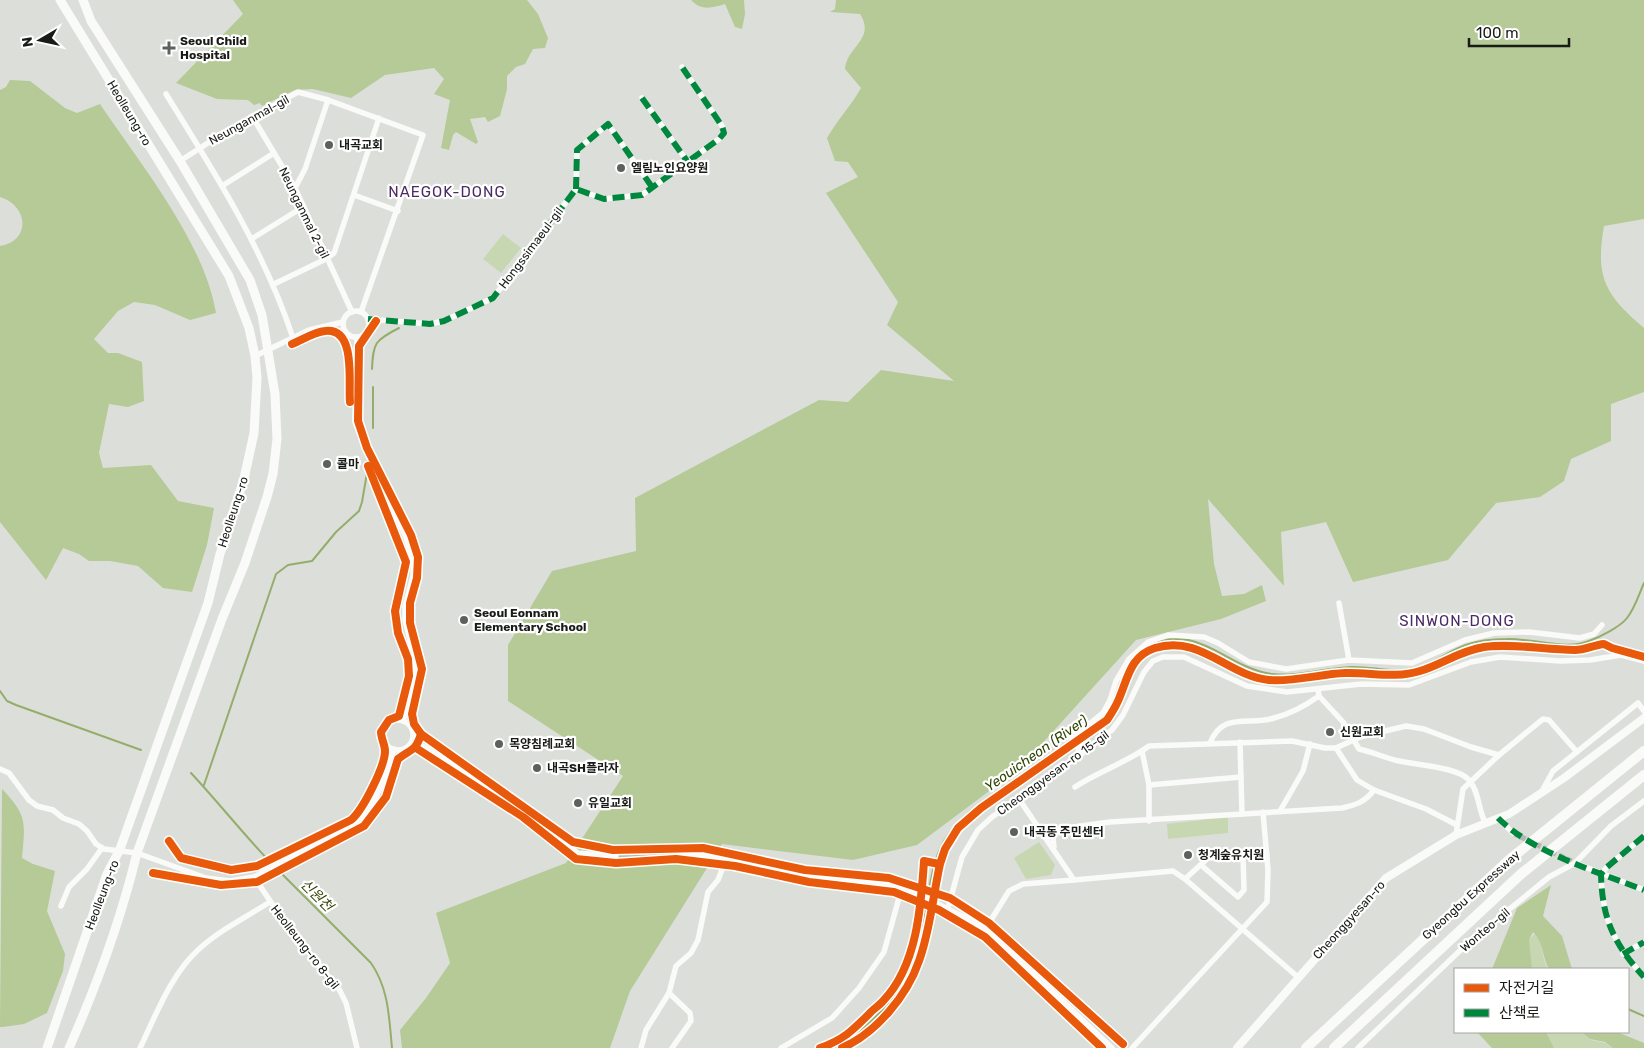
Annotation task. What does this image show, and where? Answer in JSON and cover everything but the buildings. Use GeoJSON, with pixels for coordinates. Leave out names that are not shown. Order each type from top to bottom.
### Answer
{"type":"FeatureCollection","features":[{"type":"Feature","properties":{"kind":"highway","name":"Gyeongbu Expressway"},"geometry":{"type":"LineString","coordinates":[[1306,1048],[1509,860],[1644,752]]}},
{"type":"Feature","properties":{"kind":"highway","name":"Gyeongbu Expressway"},"geometry":{"type":"LineString","coordinates":[[1334,1048],[1522,874],[1644,774]]}},
{"type":"Feature","properties":{"kind":"main road","name":"Heolleung-ro"},"geometry":{"type":"LineString","coordinates":[[47,1048],[107,874],[120,849],[205,612],[220,554],[248,468],[256,410],[255,356],[249,328],[228,276],[60,0]]}},
{"type":"Feature","properties":{"kind":"main road","name":"Heolleung-ro"},"geometry":{"type":"LineString","coordinates":[[69,1048],[91,995],[130,884],[137,852],[222,619],[245,563],[273,474],[277,439],[275,394],[269,349],[262,315],[250,280],[180,161],[91,21],[83,0]]}},
{"type":"Feature","properties":{"kind":"street"},"geometry":{"type":"LineString","coordinates":[[652,187],[608,124],[577,150],[576,189],[604,199],[642,195],[719,139],[724,133],[716,115],[682,67]]}},
{"type":"Feature","properties":{"kind":"street","name":"Neunganmal-gil"},"geometry":{"type":"LineString","coordinates":[[180,161],[252,116],[298,92],[328,100],[423,135],[398,211],[361,312]]}},
{"type":"Feature","properties":{"kind":"street","name":"Neunganmal-gil"},"geometry":{"type":"LineString","coordinates":[[166,94],[200,147]]}},
{"type":"Feature","properties":{"kind":"street"},"geometry":{"type":"LineString","coordinates":[[642,98],[687,161]]}},
{"type":"Feature","properties":{"kind":"street"},"geometry":{"type":"LineString","coordinates":[[295,188],[305,169],[328,100]]}},
{"type":"Feature","properties":{"kind":"street","name":"Neunganmal 2-gil"},"geometry":{"type":"LineString","coordinates":[[252,116],[295,188],[352,312]]}},
{"type":"Feature","properties":{"kind":"street"},"geometry":{"type":"LineString","coordinates":[[274,284],[326,259],[334,253],[379,118]]}},
{"type":"Feature","properties":{"kind":"street"},"geometry":{"type":"LineString","coordinates":[[200,147],[252,238],[274,284],[293,338]]}},
{"type":"Feature","properties":{"kind":"street"},"geometry":{"type":"LineString","coordinates":[[222,186],[274,153]]}},
{"type":"Feature","properties":{"kind":"street","name":"Hongssimaeul-gil"},"geometry":{"type":"LineString","coordinates":[[368,319],[430,324],[444,321],[493,298],[576,189]]}},
{"type":"Feature","properties":{"kind":"street"},"geometry":{"type":"LineString","coordinates":[[354,195],[398,211]]}},
{"type":"Feature","properties":{"kind":"street"},"geometry":{"type":"LineString","coordinates":[[252,238],[303,207]]}},
{"type":"Feature","properties":{"kind":"street"},"geometry":{"type":"LineString","coordinates":[[352,312],[361,312],[368,319],[366,330],[357,337],[346,333],[343,322],[346,315],[352,312]]}},
{"type":"Feature","properties":{"kind":"street"},"geometry":{"type":"LineString","coordinates":[[255,356],[310,330],[343,322]]}},
{"type":"Feature","properties":{"kind":"street"},"geometry":{"type":"LineString","coordinates":[[357,337],[355,422],[364,448],[405,535],[413,560],[413,576],[405,606],[405,620],[417,670],[414,688],[403,721]]}},
{"type":"Feature","properties":{"kind":"street"},"geometry":{"type":"LineString","coordinates":[[1339,602],[1349,660]]}},
{"type":"Feature","properties":{"kind":"street"},"geometry":{"type":"LineString","coordinates":[[1082,754],[1071,739],[1103,713],[1110,700],[1116,681],[1129,659],[1148,642],[1158,638],[1183,634],[1204,637],[1249,662],[1286,669],[1349,660],[1412,663],[1465,640],[1494,633],[1529,632],[1580,638],[1594,634],[1602,625]]}},
{"type":"Feature","properties":{"kind":"street","name":"Cheonggyesan-ro 15-gil"},"geometry":{"type":"LineString","coordinates":[[945,907],[962,858],[978,830],[992,817],[1082,754],[1112,730],[1123,715],[1144,672],[1153,661],[1163,657],[1184,657],[1247,686],[1268,691],[1318,693],[1361,684],[1409,685],[1471,662],[1500,657],[1570,660],[1621,655],[1644,661]]}},
{"type":"Feature","properties":{"kind":"street"},"geometry":{"type":"LineString","coordinates":[[1210,743],[1215,731],[1231,722],[1271,719],[1291,712],[1318,693],[1343,722],[1359,749],[1399,761],[1449,770],[1466,776],[1470,781],[1485,822]]}},
{"type":"Feature","properties":{"kind":"street"},"geometry":{"type":"LineString","coordinates":[[1540,793],[1553,771],[1638,703],[1644,711]]}},
{"type":"Feature","properties":{"kind":"street","name":"Cheonggyesan-ro"},"geometry":{"type":"LineString","coordinates":[[1237,1048],[1386,878],[1456,836],[1485,822],[1509,814],[1564,778],[1644,718]]}},
{"type":"Feature","properties":{"kind":"street"},"geometry":{"type":"LineString","coordinates":[[1456,836],[1463,789],[1499,755],[1543,719],[1549,720],[1577,752]]}},
{"type":"Feature","properties":{"kind":"street"},"geometry":{"type":"LineString","coordinates":[[403,721],[413,730],[412,741],[403,749],[394,750],[385,743],[383,733],[392,722],[403,721]]}},
{"type":"Feature","properties":{"kind":"street"},"geometry":{"type":"LineString","coordinates":[[1075,787],[1149,746],[1292,741],[1325,748],[1336,748],[1353,740],[1406,726],[1424,729],[1471,747],[1499,755]]}},
{"type":"Feature","properties":{"kind":"street"},"geometry":{"type":"LineString","coordinates":[[412,741],[432,750],[578,853],[616,856]]}},
{"type":"Feature","properties":{"kind":"street"},"geometry":{"type":"LineString","coordinates":[[1240,742],[1242,814]]}},
{"type":"Feature","properties":{"kind":"street"},"geometry":{"type":"LineString","coordinates":[[1280,811],[1303,771],[1310,744]]}},
{"type":"Feature","properties":{"kind":"street"},"geometry":{"type":"LineString","coordinates":[[1336,748],[1357,780],[1374,790],[1405,800],[1457,826]]}},
{"type":"Feature","properties":{"kind":"street"},"geometry":{"type":"LineString","coordinates":[[0,769],[9,773],[29,800],[37,806],[53,810],[63,818],[79,824],[87,831],[96,844],[102,848],[137,852],[206,878],[230,881],[254,877],[357,823],[370,810],[381,790],[394,750]]}},
{"type":"Feature","properties":{"kind":"street"},"geometry":{"type":"LineString","coordinates":[[1142,751],[1150,785],[1149,821]]}},
{"type":"Feature","properties":{"kind":"street"},"geometry":{"type":"LineString","coordinates":[[1150,785],[1241,777]]}},
{"type":"Feature","properties":{"kind":"street"},"geometry":{"type":"LineString","coordinates":[[1054,849],[1052,831],[1059,829],[1110,822],[1342,808],[1356,806],[1374,790]]}},
{"type":"Feature","properties":{"kind":"street"},"geometry":{"type":"LineString","coordinates":[[1019,799],[1074,880]]}},
{"type":"Feature","properties":{"kind":"street","name":"Wonteo-gil"},"geometry":{"type":"LineString","coordinates":[[1358,1048],[1470,942],[1549,877],[1575,863],[1611,826],[1644,801]]}},
{"type":"Feature","properties":{"kind":"street"},"geometry":{"type":"LineString","coordinates":[[1132,1048],[1267,902],[1267,855],[1263,812]]}},
{"type":"Feature","properties":{"kind":"street"},"geometry":{"type":"LineString","coordinates":[[1498,818],[1513,833]]}},
{"type":"Feature","properties":{"kind":"street"},"geometry":{"type":"LineString","coordinates":[[1644,836],[1607,866],[1602,874],[1606,914],[1623,954],[1644,976]]}},
{"type":"Feature","properties":{"kind":"street"},"geometry":{"type":"LineString","coordinates":[[61,906],[69,887],[87,869],[102,848]]}},
{"type":"Feature","properties":{"kind":"street"},"geometry":{"type":"LineString","coordinates":[[675,854],[700,854],[806,877],[860,880],[905,888],[986,928],[1112,1048]]}},
{"type":"Feature","properties":{"kind":"street"},"geometry":{"type":"LineString","coordinates":[[1185,879],[1208,858],[1267,855]]}},
{"type":"Feature","properties":{"kind":"street"},"geometry":{"type":"LineString","coordinates":[[1200,865],[1238,897],[1244,890],[1243,856]]}},
{"type":"Feature","properties":{"kind":"street"},"geometry":{"type":"LineString","coordinates":[[641,1048],[646,1030],[669,994],[676,966],[691,953],[698,940],[708,892],[718,880],[726,859]]}},
{"type":"Feature","properties":{"kind":"street"},"geometry":{"type":"LineString","coordinates":[[1575,863],[1644,890]]}},
{"type":"Feature","properties":{"kind":"street"},"geometry":{"type":"LineString","coordinates":[[986,928],[1009,891],[1023,884],[1173,871],[1185,879],[1298,978]]}},
{"type":"Feature","properties":{"kind":"street","name":"Heolleung-ro 8-gil"},"geometry":{"type":"LineString","coordinates":[[254,877],[287,926],[339,989],[346,1003],[357,1048]]}},
{"type":"Feature","properties":{"kind":"street"},"geometry":{"type":"LineString","coordinates":[[781,1048],[832,1018],[859,988],[884,952],[905,888]]}},
{"type":"Feature","properties":{"kind":"street"},"geometry":{"type":"LineString","coordinates":[[140,1048],[166,996],[187,962],[215,936],[270,902]]}},
{"type":"Feature","properties":{"kind":"street"},"geometry":{"type":"LineString","coordinates":[[1623,954],[1644,942]]}},
{"type":"Feature","properties":{"kind":"street"},"geometry":{"type":"LineString","coordinates":[[669,994],[690,1013],[691,1017],[691,1022],[672,1048]]}},
{"type":"Feature","properties":{"kind":"green space"},"geometry":{"type":"Polygon","coordinates":[[[233,0],[527,0],[538,14],[548,38],[545,48],[533,49],[525,64],[516,67],[507,76],[507,89],[500,116],[488,122],[485,117],[470,119],[478,142],[476,144],[456,132],[453,135],[449,150],[441,148],[450,100],[434,94],[444,79],[434,68],[385,75],[351,98],[313,89],[295,90],[262,106],[260,103],[254,105],[248,100],[217,99],[176,83],[243,14],[233,0]]]}},
{"type":"Feature","properties":{"kind":"green space"},"geometry":{"type":"Polygon","coordinates":[[[691,0],[744,0],[745,14],[742,29],[735,27],[725,4],[703,7],[691,0]]]}},
{"type":"Feature","properties":{"kind":"green space"},"geometry":{"type":"Polygon","coordinates":[[[836,0],[1644,0],[1644,219],[1604,226],[1601,259],[1602,272],[1612,295],[1644,328],[1644,392],[1611,404],[1611,441],[1571,459],[1564,481],[1540,497],[1496,503],[1448,560],[1353,582],[1326,522],[1281,532],[1284,586],[1208,499],[1214,564],[1222,596],[1244,594],[1262,585],[1266,601],[1221,619],[1136,640],[1020,768],[917,845],[853,860],[722,844],[630,991],[610,1048],[402,1048],[400,1030],[426,998],[450,963],[436,913],[566,863],[623,776],[508,701],[508,645],[552,571],[636,551],[635,498],[819,400],[848,402],[881,370],[954,381],[887,325],[898,302],[826,193],[858,177],[848,162],[835,161],[827,138],[861,88],[845,69],[850,54],[865,30],[860,14],[830,12],[835,9],[836,0]]]}},
{"type":"Feature","properties":{"kind":"green space"},"geometry":{"type":"Polygon","coordinates":[[[10,80],[30,81],[65,108],[77,113],[100,104],[185,231],[209,286],[216,313],[190,320],[155,305],[134,302],[118,311],[94,339],[108,353],[118,353],[142,362],[144,401],[128,407],[109,404],[99,453],[103,468],[151,465],[178,501],[214,508],[207,545],[192,592],[163,588],[138,566],[110,561],[89,561],[79,554],[63,548],[46,580],[0,522],[0,246],[10,243],[17,238],[21,231],[22,223],[21,215],[17,208],[10,201],[0,197],[0,90],[6,87],[10,80]]]}},
{"type":"Feature","properties":{"kind":"green space"},"geometry":{"type":"Polygon","coordinates":[[[503,234],[521,248],[501,273],[483,259],[503,234]]]}},
{"type":"Feature","properties":{"kind":"green space"},"geometry":{"type":"Polygon","coordinates":[[[2,789],[21,813],[24,828],[22,858],[33,864],[55,871],[47,911],[65,954],[63,971],[47,1013],[24,1024],[0,1027],[2,789]]]}},
{"type":"Feature","properties":{"kind":"green space"},"geometry":{"type":"Polygon","coordinates":[[[1228,817],[1228,833],[1168,839],[1167,824],[1228,817]]]}},
{"type":"Feature","properties":{"kind":"green space"},"geometry":{"type":"Polygon","coordinates":[[[1039,842],[1055,865],[1051,875],[1026,879],[1014,858],[1039,842]]]}},
{"type":"Feature","properties":{"kind":"green space"},"geometry":{"type":"Polygon","coordinates":[[[1551,885],[1543,916],[1562,936],[1572,968],[1549,968],[1541,945],[1533,932],[1529,940],[1532,968],[1492,968],[1517,908],[1551,885]]]}},
{"type":"Feature","properties":{"kind":"green space"},"geometry":{"type":"Polygon","coordinates":[[[1535,934],[1538,938],[1548,968],[1532,968],[1528,940],[1535,934]]]}},
{"type":"Feature","properties":{"kind":"green space"},"geometry":{"type":"Polygon","coordinates":[[[1478,1033],[1546,1033],[1554,1048],[1492,1048],[1478,1033]]]}},
{"type":"Feature","properties":{"kind":"green space"},"geometry":{"type":"Polygon","coordinates":[[[1546,1033],[1582,1033],[1591,1040],[1605,1043],[1613,1048],[1554,1048],[1546,1033]]]}},
{"type":"Feature","properties":{"kind":"green space"},"geometry":{"type":"Polygon","coordinates":[[[1582,1033],[1619,1033],[1644,1043],[1644,1048],[1613,1048],[1605,1042],[1590,1039],[1582,1033]]]}},
{"type":"Feature","properties":{"kind":"waterway"},"geometry":{"type":"LineString","coordinates":[[372,369],[373,353],[377,343],[380,339],[399,328]]}},
{"type":"Feature","properties":{"kind":"waterway"},"geometry":{"type":"LineString","coordinates":[[373,387],[373,428]]}},
{"type":"Feature","properties":{"kind":"waterway"},"geometry":{"type":"LineString","coordinates":[[204,785],[276,574],[288,565],[312,561],[336,532],[359,511],[367,473]]}},
{"type":"Feature","properties":{"kind":"waterway","name":"Yeouicheon (River)"},"geometry":{"type":"LineString","coordinates":[[1145,648],[1163,641],[1180,639],[1196,642],[1255,670],[1282,675],[1351,667],[1407,670],[1435,661],[1459,648],[1481,641],[1517,639],[1571,645],[1589,641],[1620,625],[1627,618],[1644,583]]}},
{"type":"Feature","properties":{"kind":"waterway","name":"Yeouicheon (River)"},"geometry":{"type":"LineString","coordinates":[[833,1048],[872,1021],[898,989],[915,952],[937,856],[953,828],[976,806],[1045,763],[1102,720],[1113,705],[1128,665]]}},
{"type":"Feature","properties":{"kind":"waterway","name":"신원천"},"geometry":{"type":"LineString","coordinates":[[0,691],[7,701],[16,705],[141,750]]}},
{"type":"Feature","properties":{"kind":"waterway","name":"신원천"},"geometry":{"type":"LineString","coordinates":[[191,773],[272,864]]}},
{"type":"Feature","properties":{"kind":"waterway","name":"신원천"},"geometry":{"type":"LineString","coordinates":[[276,868],[371,963],[385,993],[392,1048]]}},
{"type":"Feature","properties":{"kind":"waterway"},"geometry":{"type":"LineString","coordinates":[[1629,1009],[1644,1016]]}},
{"type":"Feature","properties":{"kind":"tunnel"},"geometry":{"type":"LineString","coordinates":[[1513,833],[1575,863]]}},
{"type":"Feature","properties":{"kind":"tunnel"},"geometry":{"type":"LineString","coordinates":[[616,856],[675,854]]}},
{"type":"Feature","properties":{"kind":"marked path"},"geometry":{"type":"LineString","coordinates":[[368,319],[430,324],[444,321],[493,298],[576,189],[604,199],[642,195],[719,139],[724,133],[722,126],[682,67]]}},
{"type":"Feature","properties":{"kind":"marked path"},"geometry":{"type":"LineString","coordinates":[[642,98],[687,161]]}},
{"type":"Feature","properties":{"kind":"marked path"},"geometry":{"type":"LineString","coordinates":[[576,189],[577,150],[608,124],[652,187]]}},
{"type":"Feature","properties":{"kind":"marked path"},"geometry":{"type":"LineString","coordinates":[[1498,818],[1512,830],[1547,851],[1587,869],[1644,890]]}},
{"type":"Feature","properties":{"kind":"marked path"},"geometry":{"type":"LineString","coordinates":[[1644,836],[1601,874],[1607,918],[1617,942],[1644,977]]}},
{"type":"Feature","properties":{"kind":"marked path"},"geometry":{"type":"LineString","coordinates":[[1623,954],[1644,942]]}},
{"type":"Feature","properties":{"kind":"cycle path"},"geometry":{"type":"LineString","coordinates":[[153,873],[221,885],[257,882],[364,826],[386,797],[398,759],[413,749],[419,740],[421,734],[414,724],[412,714],[422,669],[410,623],[410,603],[417,578],[418,557],[411,535],[367,448],[358,421],[359,346],[376,321]]}},
{"type":"Feature","properties":{"kind":"cycle path"},"geometry":{"type":"LineString","coordinates":[[292,344],[312,334],[325,331],[335,332],[342,338],[349,358],[350,402]]}},
{"type":"Feature","properties":{"kind":"cycle path"},"geometry":{"type":"LineString","coordinates":[[169,841],[181,858],[231,870],[257,866],[351,820],[367,798],[384,758],[385,749],[381,732],[389,720],[399,716],[409,676],[408,659],[398,633],[395,611],[406,562],[368,466]]}},
{"type":"Feature","properties":{"kind":"cycle path"},"geometry":{"type":"LineString","coordinates":[[842,1048],[867,1033],[889,1012],[914,974],[926,938],[940,864],[945,849],[958,828],[981,808],[1107,720],[1117,704],[1135,662],[1140,656],[1155,648],[1171,645],[1186,647],[1214,657],[1254,677],[1269,680],[1297,679],[1345,673],[1401,675],[1420,671],[1467,651],[1495,646],[1575,650],[1604,644],[1644,657]]}},
{"type":"Feature","properties":{"kind":"cycle path"},"geometry":{"type":"LineString","coordinates":[[421,734],[573,842],[613,850],[703,848],[805,870],[889,878],[950,898],[989,923],[1123,1044]]}},
{"type":"Feature","properties":{"kind":"cycle path"},"geometry":{"type":"LineString","coordinates":[[416,748],[523,817],[576,859],[616,863],[676,859],[735,866],[809,882],[894,892],[939,910],[985,937],[1102,1048]]}},
{"type":"Feature","properties":{"kind":"cycle path"},"geometry":{"type":"LineString","coordinates":[[820,1048],[835,1042],[852,1030],[881,1003],[894,987],[903,971],[915,935],[919,916],[924,861],[939,864]]}},
{"type":"Feature","properties":{"kind":"place","name":"Seoul Child Hospital"},"geometry":{"type":"Point","coordinates":[169,48]}},
{"type":"Feature","properties":{"kind":"place","name":"내곡교회"},"geometry":{"type":"Point","coordinates":[329,145]}},
{"type":"Feature","properties":{"kind":"place","name":"엘림노인요양원"},"geometry":{"type":"Point","coordinates":[621,168]}},
{"type":"Feature","properties":{"kind":"place","name":"콜마"},"geometry":{"type":"Point","coordinates":[327,464]}},
{"type":"Feature","properties":{"kind":"place","name":"Seoul Eonnam Elementary School"},"geometry":{"type":"Point","coordinates":[464,620]}},
{"type":"Feature","properties":{"kind":"place","name":"신원교회"},"geometry":{"type":"Point","coordinates":[1330,732]}},
{"type":"Feature","properties":{"kind":"place","name":"목양침례교회"},"geometry":{"type":"Point","coordinates":[499,744]}},
{"type":"Feature","properties":{"kind":"place","name":"내곡SH플라자"},"geometry":{"type":"Point","coordinates":[537,768]}},
{"type":"Feature","properties":{"kind":"place","name":"유일교회"},"geometry":{"type":"Point","coordinates":[578,803]}},
{"type":"Feature","properties":{"kind":"place","name":"내곡동 주민센터"},"geometry":{"type":"Point","coordinates":[1014,832]}},
{"type":"Feature","properties":{"kind":"place","name":"청계숲유치원"},"geometry":{"type":"Point","coordinates":[1188,855]}},
{"type":"Feature","properties":{"kind":"district","name":"NAEGOK-DONG"},"geometry":{"type":"Point","coordinates":[447,192]}},
{"type":"Feature","properties":{"kind":"district","name":"SINWON-DONG"},"geometry":{"type":"Point","coordinates":[1457,621]}}]}
